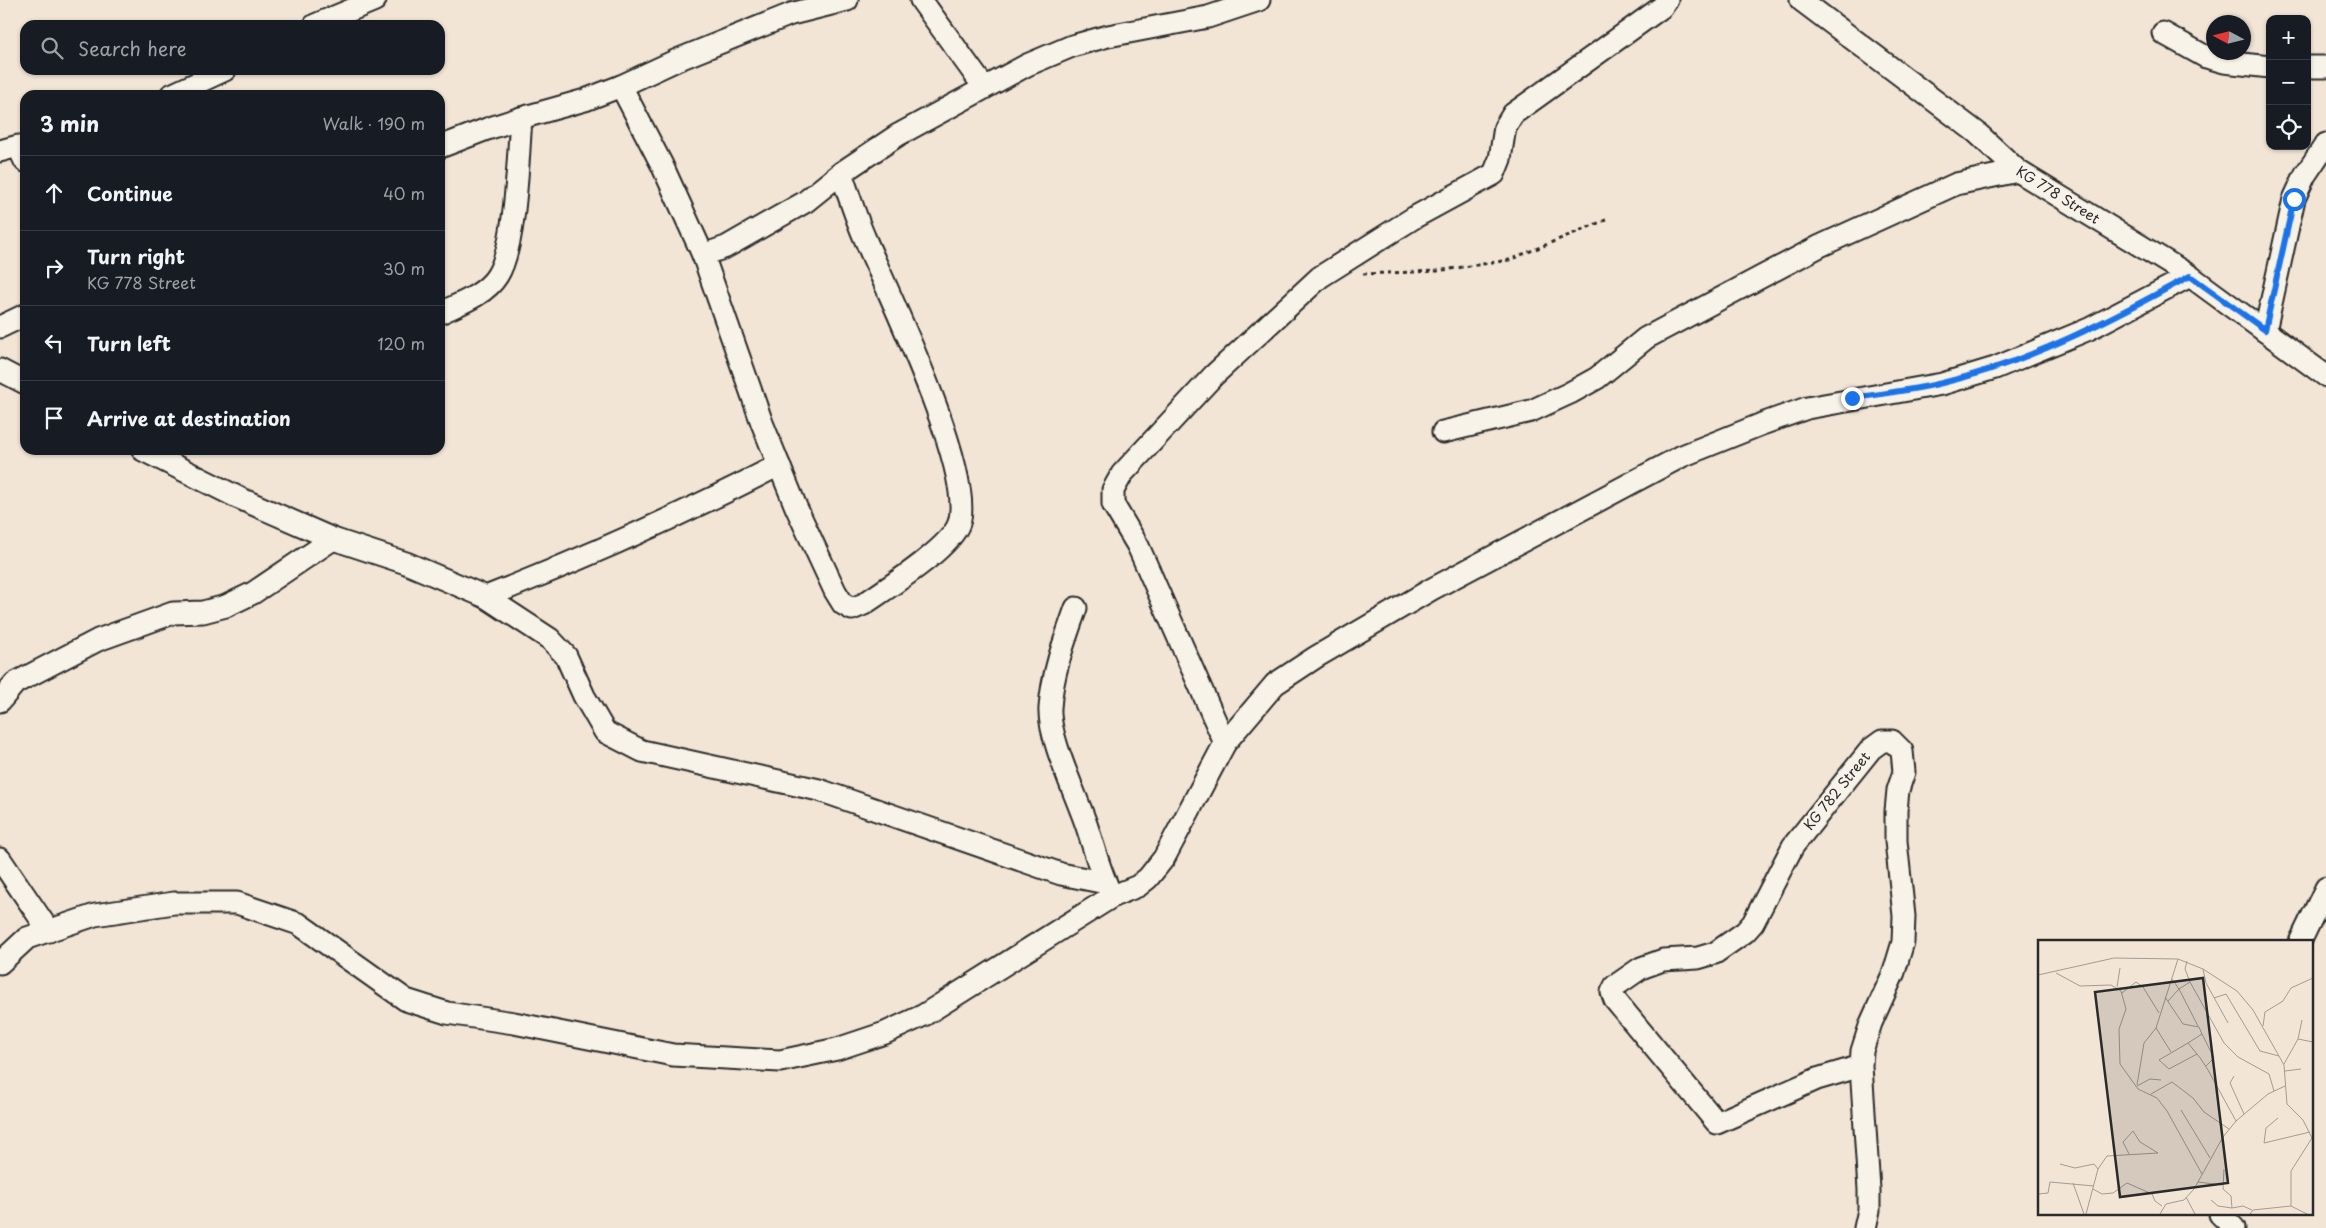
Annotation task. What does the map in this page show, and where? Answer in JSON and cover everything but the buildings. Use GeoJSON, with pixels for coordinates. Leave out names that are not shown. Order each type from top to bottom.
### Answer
{"type":"FeatureCollection","features":[{"type":"Feature","properties":{"kind":"street"},"geometry":{"type":"LineString","coordinates":[[327,20],[374,0]]}},
{"type":"Feature","properties":{"kind":"street"},"geometry":{"type":"LineString","coordinates":[[445,145],[486,129],[585,100],[791,14],[848,0]]}},
{"type":"Feature","properties":{"kind":"street"},"geometry":{"type":"LineString","coordinates":[[921,0],[984,87]]}},
{"type":"Feature","properties":{"kind":"street"},"geometry":{"type":"LineString","coordinates":[[703,255],[726,247],[805,202],[842,173],[898,135],[1027,65],[1072,46],[1108,36],[1208,17],[1259,0]]}},
{"type":"Feature","properties":{"kind":"street"},"geometry":{"type":"LineString","coordinates":[[1225,743],[1138,546],[1113,504],[1112,490],[1122,474],[1214,375],[1320,277],[1415,217],[1494,174],[1500,159],[1507,120],[1662,7],[1667,0]]}},
{"type":"Feature","properties":{"kind":"street","name":"KG 778 Street"},"geometry":{"type":"LineString","coordinates":[[1800,0],[1976,132],[2018,171],[2190,276],[2326,376]]}},
{"type":"Feature","properties":{"kind":"street"},"geometry":{"type":"LineString","coordinates":[[2163,33],[2206,57],[2224,62],[2266,67]]}},
{"type":"Feature","properties":{"kind":"street"},"geometry":{"type":"LineString","coordinates":[[2311,67],[2326,67]]}},
{"type":"Feature","properties":{"kind":"street"},"geometry":{"type":"LineString","coordinates":[[182,90],[215,75]]}},
{"type":"Feature","properties":{"kind":"street"},"geometry":{"type":"LineString","coordinates":[[621,86],[662,165],[703,255],[779,465],[835,591],[843,604],[852,609],[864,604],[946,542],[958,525],[962,507],[956,468],[926,384],[864,238],[842,173]]}},
{"type":"Feature","properties":{"kind":"street"},"geometry":{"type":"LineString","coordinates":[[445,311],[482,292],[497,277],[506,256],[511,233],[521,118]]}},
{"type":"Feature","properties":{"kind":"street"},"geometry":{"type":"LineString","coordinates":[[2265,330],[2294,199],[2305,175],[2326,144]]}},
{"type":"Feature","properties":{"kind":"street"},"geometry":{"type":"LineString","coordinates":[[1443,432],[1531,411],[1570,394],[1597,378],[1646,338],[1820,246],[1956,184],[2018,171]]}},
{"type":"Feature","properties":{"kind":"street"},"geometry":{"type":"LineString","coordinates":[[0,963],[27,938],[94,915],[174,903],[236,903],[299,924],[406,1000],[447,1013],[514,1023],[673,1055],[780,1061],[837,1049],[885,1033],[924,1015],[1109,890],[1138,886],[1148,878],[1164,858],[1225,743],[1275,684],[1316,657],[1440,584],[1682,456],[1807,408],[1942,384],[1995,368],[2090,329],[2190,276]]}},
{"type":"Feature","properties":{"kind":"street"},"geometry":{"type":"LineString","coordinates":[[0,327],[20,317]]}},
{"type":"Feature","properties":{"kind":"street"},"geometry":{"type":"LineString","coordinates":[[0,370],[20,381]]}},
{"type":"Feature","properties":{"kind":"street"},"geometry":{"type":"LineString","coordinates":[[158,455],[239,498],[333,539],[422,570],[486,597],[550,640],[566,656],[584,696],[605,732],[642,752],[819,790],[1109,890]]}},
{"type":"Feature","properties":{"kind":"street"},"geometry":{"type":"LineString","coordinates":[[486,597],[527,582],[734,488],[779,465]]}},
{"type":"Feature","properties":{"kind":"street"},"geometry":{"type":"LineString","coordinates":[[0,700],[15,683],[98,640],[173,613],[203,612],[226,606],[253,593],[333,539]]}},
{"type":"Feature","properties":{"kind":"street"},"geometry":{"type":"LineString","coordinates":[[1076,608],[1067,636],[1050,708],[1052,728],[1109,890]]}},
{"type":"Feature","properties":{"kind":"street","name":"KG 782 Street"},"geometry":{"type":"LineString","coordinates":[[1861,1066],[1818,1079],[1717,1123],[1614,1000],[1612,992],[1615,986],[1641,968],[1662,960],[1680,957],[1698,958],[1715,953],[1745,932],[1754,923],[1793,846],[1871,748],[1882,741],[1892,741],[1902,751],[1904,772],[1898,790],[1896,811],[1896,842],[1904,916],[1903,942],[1894,972],[1871,1023],[1862,1051],[1861,1066],[1869,1190],[1869,1210],[1865,1228]]}},
{"type":"Feature","properties":{"kind":"street"},"geometry":{"type":"LineString","coordinates":[[0,859],[49,931]]}},
{"type":"Feature","properties":{"kind":"street"},"geometry":{"type":"LineString","coordinates":[[2301,940],[2326,888]]}},
{"type":"Feature","properties":{"kind":"street"},"geometry":{"type":"LineString","coordinates":[[2222,1216],[2234,1228]]}},
{"type":"Feature","properties":{"kind":"path"},"geometry":{"type":"LineString","coordinates":[[1361,275],[1436,272],[1509,260],[1608,219]]}},
{"type":"Feature","properties":{"kind":"route"},"geometry":{"type":"LineString","coordinates":[[1852,398],[1942,384],[1995,368],[2090,329],[2190,276],[2265,330],[2288,218],[2294,199]]}}]}
